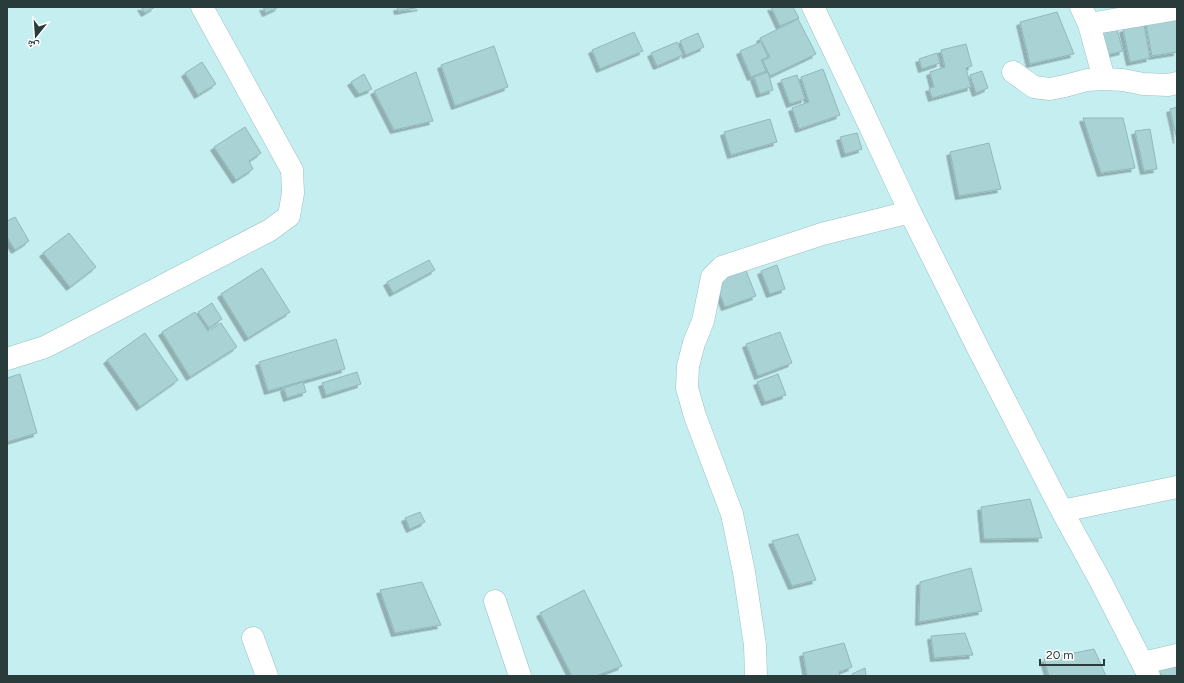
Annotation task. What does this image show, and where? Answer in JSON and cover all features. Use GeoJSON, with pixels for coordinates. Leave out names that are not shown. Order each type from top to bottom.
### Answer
{"type":"FeatureCollection","features":[{"type":"Feature","properties":{"kind":"street"},"geometry":{"type":"LineString","coordinates":[[7,359],[45,347],[270,230],[289,216],[293,193],[292,170],[202,7]]}},
{"type":"Feature","properties":{"kind":"street"},"geometry":{"type":"LineString","coordinates":[[813,7],[910,212],[979,350],[1146,670],[1177,655]]}},
{"type":"Feature","properties":{"kind":"street"},"geometry":{"type":"LineString","coordinates":[[1104,79],[1085,16],[1177,9]]}},
{"type":"Feature","properties":{"kind":"street"},"geometry":{"type":"LineString","coordinates":[[1013,72],[1034,87],[1050,89],[1087,80],[1104,79],[1123,80],[1143,84],[1168,85],[1177,83]]}},
{"type":"Feature","properties":{"kind":"street"},"geometry":{"type":"LineString","coordinates":[[756,676],[755,645],[745,579],[732,514],[695,416],[687,388],[688,366],[694,343],[703,322],[712,277],[722,267],[822,234],[910,212]]}},
{"type":"Feature","properties":{"kind":"street"},"geometry":{"type":"LineString","coordinates":[[1062,511],[1177,487]]}},
{"type":"Feature","properties":{"kind":"street"},"geometry":{"type":"LineString","coordinates":[[495,601],[520,676]]}},
{"type":"Feature","properties":{"kind":"street"},"geometry":{"type":"LineString","coordinates":[[253,638],[267,676]]}},
{"type":"Feature","properties":{"kind":"building"},"geometry":{"type":"Polygon","coordinates":[[[141,7],[155,7],[145,13],[141,7]]]}},
{"type":"Feature","properties":{"kind":"building"},"geometry":{"type":"Polygon","coordinates":[[[263,7],[279,7],[266,13],[263,7]]]}},
{"type":"Feature","properties":{"kind":"building"},"geometry":{"type":"Polygon","coordinates":[[[397,7],[421,7],[398,11],[397,7]]]}},
{"type":"Feature","properties":{"kind":"building"},"geometry":{"type":"Polygon","coordinates":[[[771,7],[793,7],[799,18],[780,26],[771,7]]]}},
{"type":"Feature","properties":{"kind":"building"},"geometry":{"type":"Polygon","coordinates":[[[1057,12],[1074,54],[1030,64],[1020,22],[1057,12]]]}},
{"type":"Feature","properties":{"kind":"building"},"geometry":{"type":"Polygon","coordinates":[[[1177,13],[1177,52],[1152,56],[1145,18],[1177,13]]]}},
{"type":"Feature","properties":{"kind":"building"},"geometry":{"type":"Polygon","coordinates":[[[798,19],[816,54],[770,76],[763,61],[770,57],[760,38],[798,19]]]}},
{"type":"Feature","properties":{"kind":"building"},"geometry":{"type":"Polygon","coordinates":[[[1115,23],[1123,51],[1106,55],[1098,27],[1115,23]]]}},
{"type":"Feature","properties":{"kind":"building"},"geometry":{"type":"Polygon","coordinates":[[[1144,25],[1150,58],[1130,62],[1123,29],[1144,25]]]}},
{"type":"Feature","properties":{"kind":"building"},"geometry":{"type":"Polygon","coordinates":[[[634,32],[643,51],[600,69],[592,50],[634,32]]]}},
{"type":"Feature","properties":{"kind":"building"},"geometry":{"type":"Polygon","coordinates":[[[698,33],[704,47],[686,55],[680,41],[698,33]]]}},
{"type":"Feature","properties":{"kind":"building"},"geometry":{"type":"Polygon","coordinates":[[[677,42],[683,55],[657,66],[651,53],[677,42]]]}},
{"type":"Feature","properties":{"kind":"building"},"geometry":{"type":"Polygon","coordinates":[[[761,42],[768,57],[761,60],[766,71],[751,77],[740,51],[761,42]]]}},
{"type":"Feature","properties":{"kind":"building"},"geometry":{"type":"Polygon","coordinates":[[[966,44],[972,66],[966,68],[971,87],[932,98],[929,88],[934,87],[930,72],[945,67],[941,50],[966,44]]]}},
{"type":"Feature","properties":{"kind":"building"},"geometry":{"type":"Polygon","coordinates":[[[494,46],[508,87],[455,106],[441,65],[494,46]]]}},
{"type":"Feature","properties":{"kind":"building"},"geometry":{"type":"Polygon","coordinates":[[[937,53],[940,63],[922,69],[919,59],[937,53]]]}},
{"type":"Feature","properties":{"kind":"building"},"geometry":{"type":"Polygon","coordinates":[[[202,62],[216,84],[198,95],[185,73],[202,62]]]}},
{"type":"Feature","properties":{"kind":"building"},"geometry":{"type":"Polygon","coordinates":[[[823,69],[840,115],[799,129],[792,108],[809,102],[801,77],[823,69]]]}},
{"type":"Feature","properties":{"kind":"building"},"geometry":{"type":"Polygon","coordinates":[[[982,71],[988,88],[976,93],[970,75],[982,71]]]}},
{"type":"Feature","properties":{"kind":"building"},"geometry":{"type":"Polygon","coordinates":[[[416,72],[433,121],[394,130],[374,91],[416,72]]]}},
{"type":"Feature","properties":{"kind":"building"},"geometry":{"type":"Polygon","coordinates":[[[768,72],[773,90],[760,94],[754,77],[768,72]]]}},
{"type":"Feature","properties":{"kind":"building"},"geometry":{"type":"Polygon","coordinates":[[[364,74],[372,89],[359,94],[351,82],[364,74]]]}},
{"type":"Feature","properties":{"kind":"building"},"geometry":{"type":"Polygon","coordinates":[[[797,75],[805,99],[790,104],[781,80],[797,75]]]}},
{"type":"Feature","properties":{"kind":"building"},"geometry":{"type":"Polygon","coordinates":[[[1177,107],[1177,140],[1170,109],[1177,107]]]}},
{"type":"Feature","properties":{"kind":"building"},"geometry":{"type":"Polygon","coordinates":[[[1083,118],[1123,118],[1135,168],[1101,173],[1083,118]]]}},
{"type":"Feature","properties":{"kind":"building"},"geometry":{"type":"Polygon","coordinates":[[[770,119],[777,142],[731,155],[724,132],[770,119]]]}},
{"type":"Feature","properties":{"kind":"building"},"geometry":{"type":"Polygon","coordinates":[[[245,127],[261,153],[249,161],[253,169],[236,180],[214,147],[245,127]]]}},
{"type":"Feature","properties":{"kind":"building"},"geometry":{"type":"Polygon","coordinates":[[[1150,129],[1157,169],[1144,171],[1135,131],[1150,129]]]}},
{"type":"Feature","properties":{"kind":"building"},"geometry":{"type":"Polygon","coordinates":[[[857,133],[862,149],[845,154],[840,137],[857,133]]]}},
{"type":"Feature","properties":{"kind":"building"},"geometry":{"type":"Polygon","coordinates":[[[989,143],[1001,189],[959,196],[950,152],[989,143]]]}},
{"type":"Feature","properties":{"kind":"building"},"geometry":{"type":"Polygon","coordinates":[[[15,217],[29,241],[15,250],[7,237],[7,221],[15,217]]]}},
{"type":"Feature","properties":{"kind":"building"},"geometry":{"type":"Polygon","coordinates":[[[69,233],[96,267],[70,287],[43,253],[69,233]]]}},
{"type":"Feature","properties":{"kind":"building"},"geometry":{"type":"Polygon","coordinates":[[[429,260],[435,270],[393,293],[387,282],[429,260]]]}},
{"type":"Feature","properties":{"kind":"building"},"geometry":{"type":"Polygon","coordinates":[[[777,265],[785,289],[770,294],[761,271],[777,265]]]}},
{"type":"Feature","properties":{"kind":"building"},"geometry":{"type":"Polygon","coordinates":[[[262,268],[290,312],[248,338],[221,294],[262,268]]]}},
{"type":"Feature","properties":{"kind":"building"},"geometry":{"type":"Polygon","coordinates":[[[745,268],[756,296],[725,307],[714,279],[745,268]]]}},
{"type":"Feature","properties":{"kind":"building"},"geometry":{"type":"Polygon","coordinates":[[[212,303],[222,319],[209,328],[198,312],[212,303]]]}},
{"type":"Feature","properties":{"kind":"building"},"geometry":{"type":"Polygon","coordinates":[[[195,312],[208,331],[221,323],[237,347],[190,377],[162,332],[195,312]]]}},
{"type":"Feature","properties":{"kind":"building"},"geometry":{"type":"Polygon","coordinates":[[[780,332],[792,363],[758,376],[746,344],[780,332]]]}},
{"type":"Feature","properties":{"kind":"building"},"geometry":{"type":"Polygon","coordinates":[[[145,333],[178,380],[140,407],[107,360],[145,333]]]}},
{"type":"Feature","properties":{"kind":"building"},"geometry":{"type":"Polygon","coordinates":[[[336,339],[345,369],[268,391],[259,362],[336,339]]]}},
{"type":"Feature","properties":{"kind":"building"},"geometry":{"type":"Polygon","coordinates":[[[357,372],[361,384],[326,395],[322,383],[357,372]]]}},
{"type":"Feature","properties":{"kind":"building"},"geometry":{"type":"Polygon","coordinates":[[[20,374],[37,433],[7,442],[7,378],[20,374]]]}},
{"type":"Feature","properties":{"kind":"building"},"geometry":{"type":"Polygon","coordinates":[[[778,374],[786,395],[765,402],[757,382],[778,374]]]}},
{"type":"Feature","properties":{"kind":"building"},"geometry":{"type":"Polygon","coordinates":[[[303,382],[306,392],[287,398],[284,388],[303,382]]]}},
{"type":"Feature","properties":{"kind":"building"},"geometry":{"type":"Polygon","coordinates":[[[1030,499],[1042,538],[984,539],[981,507],[1030,499]]]}},
{"type":"Feature","properties":{"kind":"building"},"geometry":{"type":"Polygon","coordinates":[[[420,512],[425,522],[410,529],[405,518],[420,512]]]}},
{"type":"Feature","properties":{"kind":"building"},"geometry":{"type":"Polygon","coordinates":[[[798,534],[816,580],[792,586],[772,541],[798,534]]]}},
{"type":"Feature","properties":{"kind":"building"},"geometry":{"type":"Polygon","coordinates":[[[971,568],[982,611],[919,622],[920,582],[971,568]]]}},
{"type":"Feature","properties":{"kind":"building"},"geometry":{"type":"Polygon","coordinates":[[[422,582],[441,625],[395,633],[380,590],[422,582]]]}},
{"type":"Feature","properties":{"kind":"building"},"geometry":{"type":"Polygon","coordinates":[[[584,590],[622,666],[596,676],[572,676],[540,613],[584,590]]]}},
{"type":"Feature","properties":{"kind":"building"},"geometry":{"type":"Polygon","coordinates":[[[965,633],[973,655],[934,658],[931,636],[965,633]]]}},
{"type":"Feature","properties":{"kind":"building"},"geometry":{"type":"Polygon","coordinates":[[[844,643],[852,667],[839,672],[840,676],[807,676],[803,653],[844,643]]]}},
{"type":"Feature","properties":{"kind":"building"},"geometry":{"type":"Polygon","coordinates":[[[1094,649],[1106,676],[1049,676],[1044,659],[1094,649]]]}},
{"type":"Feature","properties":{"kind":"building"},"geometry":{"type":"Polygon","coordinates":[[[1177,663],[1177,676],[1162,676],[1158,669],[1177,663]]]}},
{"type":"Feature","properties":{"kind":"building"},"geometry":{"type":"Polygon","coordinates":[[[865,668],[866,676],[853,676],[852,674],[865,668]]]}}]}
